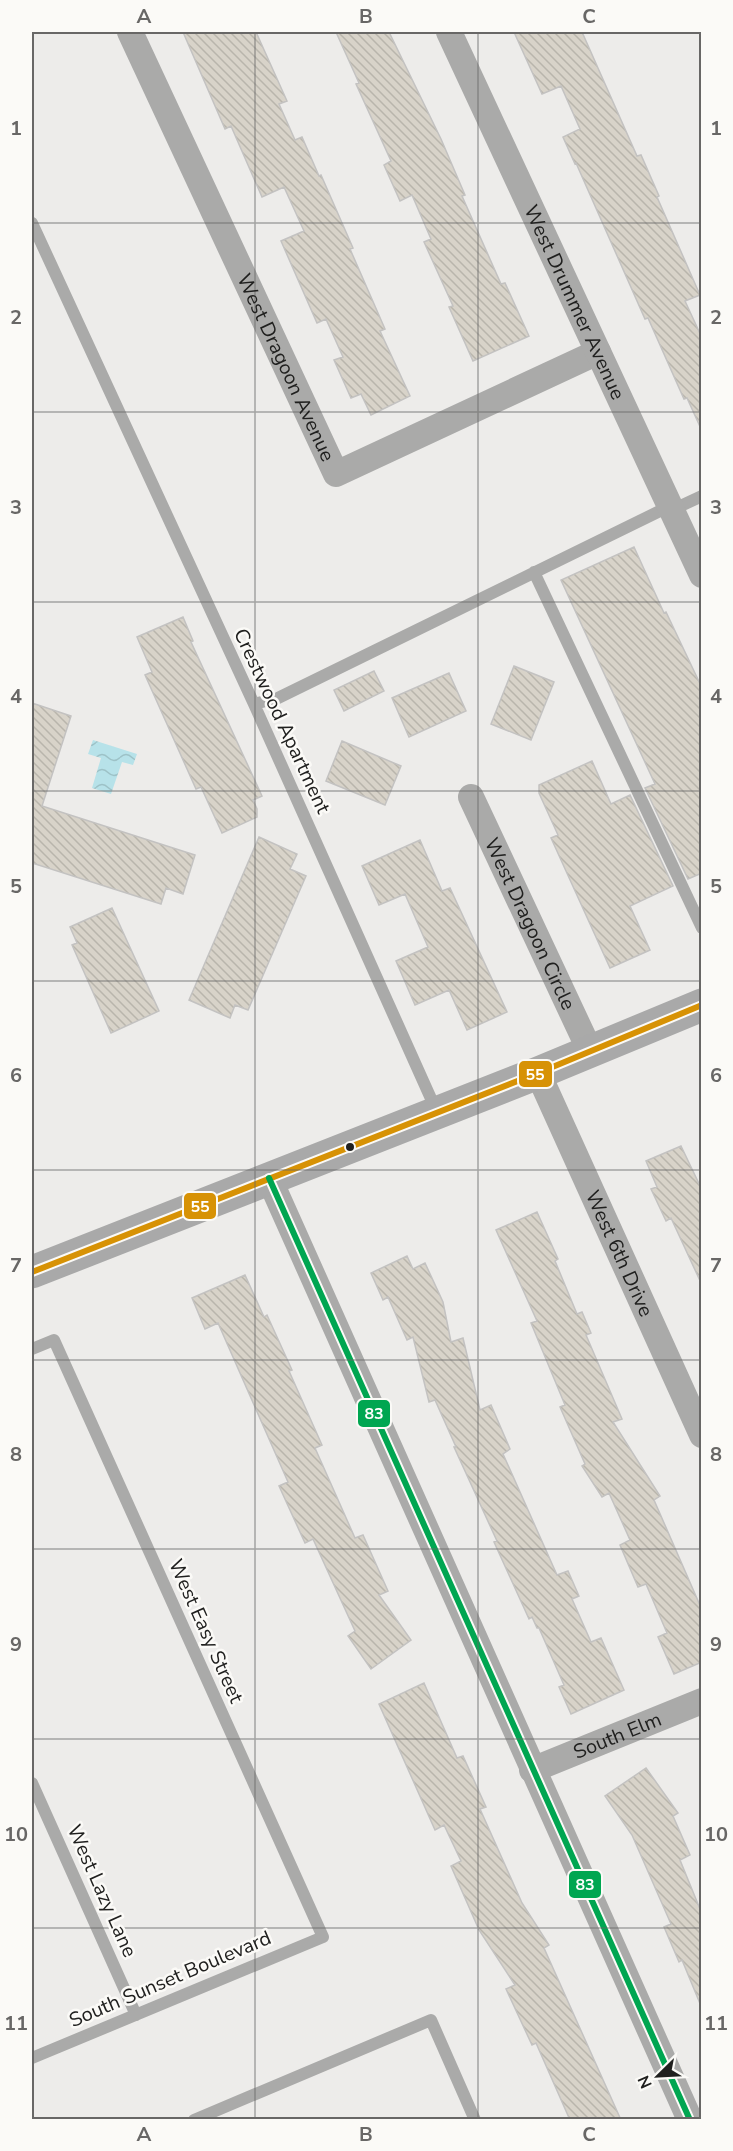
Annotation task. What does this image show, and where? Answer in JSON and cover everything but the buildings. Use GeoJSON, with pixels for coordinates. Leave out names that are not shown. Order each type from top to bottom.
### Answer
{"type":"FeatureCollection","features":[{"type":"Feature","properties":{"kind":"main road"},"geometry":{"type":"LineString","coordinates":[[32,1272],[538,1073],[702,1005]]}},
{"type":"Feature","properties":{"kind":"street","name":"West Dragoon Avenue"},"geometry":{"type":"LineString","coordinates":[[130,32],[336,474],[598,352]]}},
{"type":"Feature","properties":{"kind":"street","name":"West Drummer Avenue"},"geometry":{"type":"LineString","coordinates":[[449,32],[702,574]]}},
{"type":"Feature","properties":{"kind":"street","name":"West Dragoon Circle"},"geometry":{"type":"LineString","coordinates":[[471,797],[590,1052]]}},
{"type":"Feature","properties":{"kind":"street","name":"West 6th Drive"},"geometry":{"type":"LineString","coordinates":[[538,1073],[702,1435]]}},
{"type":"Feature","properties":{"kind":"street"},"geometry":{"type":"LineString","coordinates":[[269,1178],[690,2120]]}},
{"type":"Feature","properties":{"kind":"street","name":"South Elm"},"geometry":{"type":"LineString","coordinates":[[532,1770],[702,1701]]}},
{"type":"Feature","properties":{"kind":"lane","name":"Crestwood Apartment"},"geometry":{"type":"LineString","coordinates":[[32,223],[254,704],[437,1112]]}},
{"type":"Feature","properties":{"kind":"lane"},"geometry":{"type":"LineString","coordinates":[[254,704],[278,698],[534,573],[671,508],[702,496]]}},
{"type":"Feature","properties":{"kind":"lane"},"geometry":{"type":"LineString","coordinates":[[534,573],[702,928]]}},
{"type":"Feature","properties":{"kind":"lane","name":"West Easy Street"},"geometry":{"type":"LineString","coordinates":[[32,1349],[54,1340],[323,1937]]}},
{"type":"Feature","properties":{"kind":"lane","name":"West Lazy Lane"},"geometry":{"type":"LineString","coordinates":[[32,1783],[136,2015]]}},
{"type":"Feature","properties":{"kind":"lane","name":"South Sunset Boulevard"},"geometry":{"type":"LineString","coordinates":[[32,2058],[323,1937]]}},
{"type":"Feature","properties":{"kind":"lane"},"geometry":{"type":"LineString","coordinates":[[194,2120],[431,2020],[475,2120]]}},
{"type":"Feature","properties":{"kind":"water"},"geometry":{"type":"Polygon","coordinates":[[[93,740],[137,754],[133,765],[122,762],[111,794],[92,788],[101,758],[88,754],[93,740]]]}},
{"type":"Feature","properties":{"kind":"transit line","name":"55"},"geometry":{"type":"LineString","coordinates":[[32,1272],[538,1073],[702,1005]]}},
{"type":"Feature","properties":{"kind":"transit line","name":"83"},"geometry":{"type":"LineString","coordinates":[[269,1178],[690,2120]]}}]}
